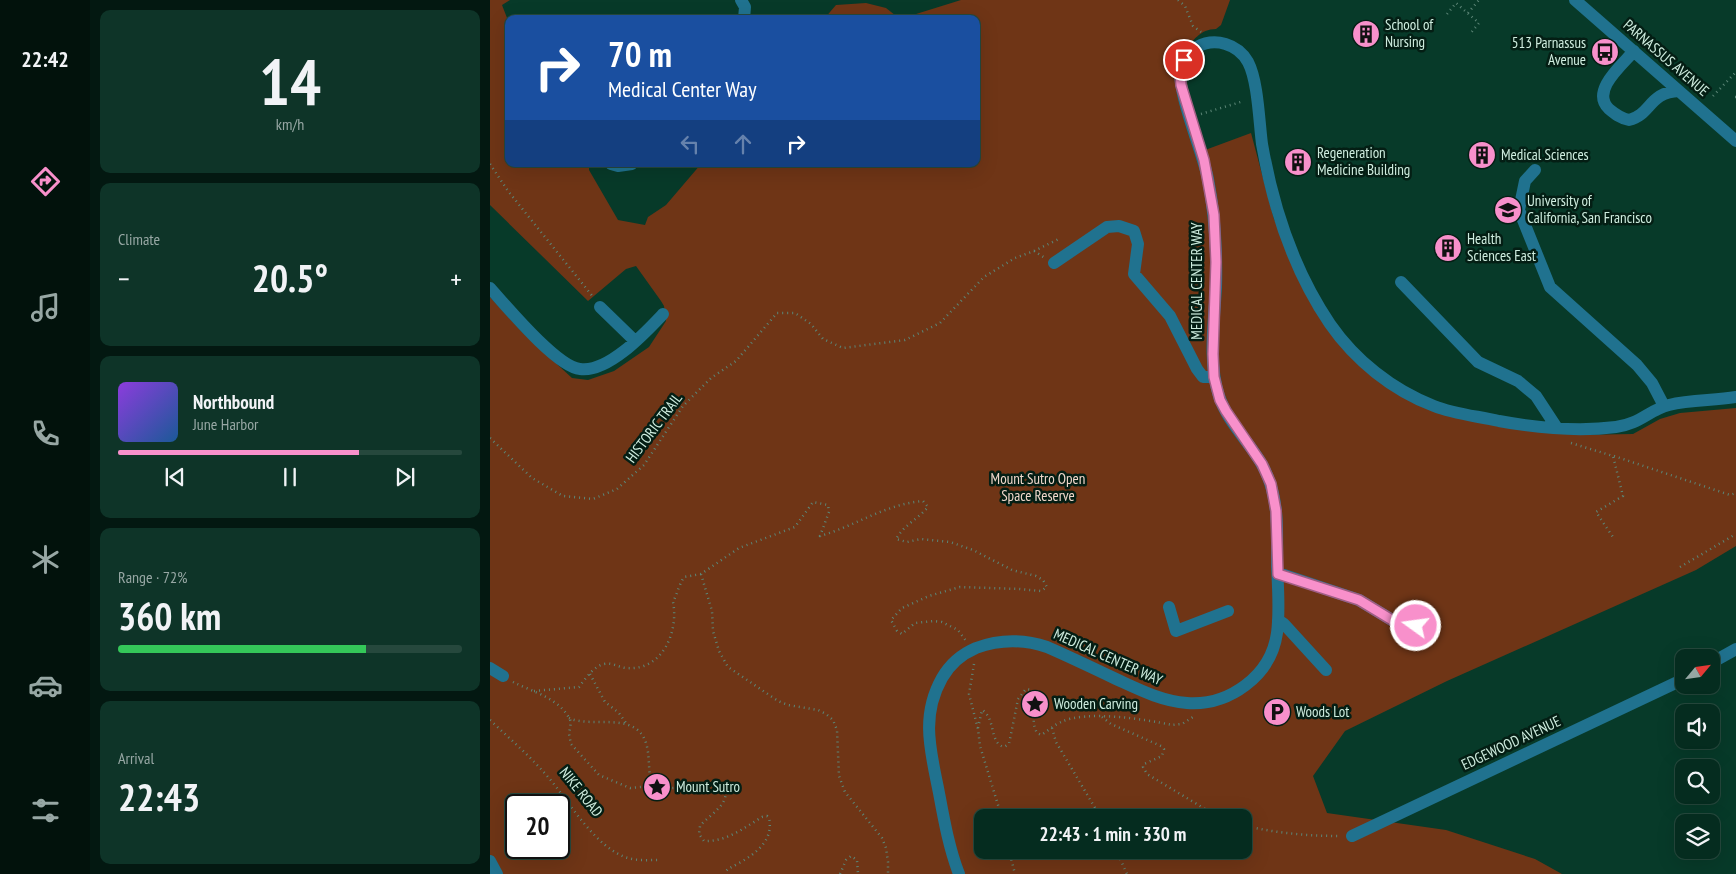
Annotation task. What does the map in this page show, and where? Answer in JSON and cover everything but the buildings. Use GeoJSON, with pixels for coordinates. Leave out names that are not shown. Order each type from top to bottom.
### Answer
{"type":"FeatureCollection","features":[{"type":"Feature","properties":{"kind":"street"},"geometry":{"type":"LineString","coordinates":[[741,0],[745,7],[744,15]]}},
{"type":"Feature","properties":{"kind":"street","name":"PARNASSUS AVENUE"},"geometry":{"type":"LineString","coordinates":[[1575,0],[1736,141]]}},
{"type":"Feature","properties":{"kind":"street"},"geometry":{"type":"LineString","coordinates":[[1213,42],[1231,46],[1244,56],[1251,70],[1270,183],[1286,235],[1314,297],[1333,328],[1354,353],[1390,383],[1433,406],[1447,411],[1520,424],[1563,428],[1607,428],[1629,425],[1664,406],[1736,397]]}},
{"type":"Feature","properties":{"kind":"street","name":"MEDICAL CENTER WAY"},"geometry":{"type":"LineString","coordinates":[[959,874],[942,808],[931,752],[928,723],[934,696],[943,677],[954,662],[971,650],[994,643],[1020,641],[1034,643],[1047,647],[1154,696],[1179,702],[1202,703],[1225,698],[1239,690],[1252,680],[1267,662],[1272,651],[1278,620],[1276,511],[1271,484],[1262,464],[1226,411],[1220,400],[1214,377],[1216,262],[1214,222],[1207,174],[1181,85],[1181,66],[1188,55],[1199,46],[1213,42]]}},
{"type":"Feature","properties":{"kind":"street"},"geometry":{"type":"LineString","coordinates":[[1634,51],[1604,87],[1603,102],[1617,116],[1629,120],[1639,116],[1663,93],[1679,91]]}},
{"type":"Feature","properties":{"kind":"street"},"geometry":{"type":"LineString","coordinates":[[1535,170],[1525,181],[1518,210],[1550,287],[1637,365],[1652,383],[1664,406]]}},
{"type":"Feature","properties":{"kind":"street"},"geometry":{"type":"LineString","coordinates":[[1054,263],[1107,228],[1119,226],[1134,231],[1138,244],[1134,274],[1170,316],[1203,378],[1214,377]]}},
{"type":"Feature","properties":{"kind":"street"},"geometry":{"type":"LineString","coordinates":[[1401,282],[1478,362],[1518,381],[1536,396],[1563,428]]}},
{"type":"Feature","properties":{"kind":"street"},"geometry":{"type":"LineString","coordinates":[[490,288],[528,329],[562,361],[578,369],[589,369],[607,363],[635,341],[664,314]]}},
{"type":"Feature","properties":{"kind":"street"},"geometry":{"type":"LineString","coordinates":[[600,307],[635,341]]}},
{"type":"Feature","properties":{"kind":"street"},"geometry":{"type":"LineString","coordinates":[[1278,574],[1359,600],[1392,620],[1416,626]]}},
{"type":"Feature","properties":{"kind":"street"},"geometry":{"type":"LineString","coordinates":[[1169,607],[1176,631],[1228,612]]}},
{"type":"Feature","properties":{"kind":"street"},"geometry":{"type":"LineString","coordinates":[[1278,620],[1284,624],[1326,670]]}},
{"type":"Feature","properties":{"kind":"street"},"geometry":{"type":"LineString","coordinates":[[1720,658],[1736,649]]}},
{"type":"Feature","properties":{"kind":"street"},"geometry":{"type":"LineString","coordinates":[[490,668],[503,676]]}},
{"type":"Feature","properties":{"kind":"street","name":"EDGEWOOD AVENUE"},"geometry":{"type":"LineString","coordinates":[[1352,836],[1675,683]]}},
{"type":"Feature","properties":{"kind":"street"},"geometry":{"type":"LineString","coordinates":[[490,861],[497,874]]}},
{"type":"Feature","properties":{"kind":"path"},"geometry":{"type":"LineString","coordinates":[[1178,0],[1185,6],[1193,26],[1213,42]]}},
{"type":"Feature","properties":{"kind":"path"},"geometry":{"type":"LineString","coordinates":[[1468,13],[1479,0]]}},
{"type":"Feature","properties":{"kind":"path"},"geometry":{"type":"LineString","coordinates":[[1447,14],[1456,3],[1468,13],[1479,23],[1470,34]]}},
{"type":"Feature","properties":{"kind":"path"},"geometry":{"type":"LineString","coordinates":[[1713,96],[1736,72]]}},
{"type":"Feature","properties":{"kind":"path"},"geometry":{"type":"LineString","coordinates":[[1190,117],[1256,98]]}},
{"type":"Feature","properties":{"kind":"path"},"geometry":{"type":"LineString","coordinates":[[490,164],[508,191],[552,244],[600,307]]}},
{"type":"Feature","properties":{"kind":"path","name":"HISTORIC TRAIL"},"geometry":{"type":"LineString","coordinates":[[490,438],[532,478],[540,483],[563,496],[593,499],[618,489],[644,465],[683,406],[711,378],[736,361],[777,313],[795,312],[811,324],[823,340],[843,348],[905,340],[940,323],[984,277],[1015,258],[1061,238]]}},
{"type":"Feature","properties":{"kind":"path"},"geometry":{"type":"LineString","coordinates":[[1034,251],[1054,263]]}},
{"type":"Feature","properties":{"kind":"path"},"geometry":{"type":"LineString","coordinates":[[1563,428],[1569,442],[1730,495],[1736,492]]}},
{"type":"Feature","properties":{"kind":"path"},"geometry":{"type":"LineString","coordinates":[[1613,537],[1596,512],[1623,496],[1614,456]]}},
{"type":"Feature","properties":{"kind":"path"},"geometry":{"type":"LineString","coordinates":[[534,691],[579,687],[602,664],[627,668],[651,663],[659,658],[673,628],[675,614],[673,602],[684,577],[701,574],[739,548],[796,527],[813,502],[828,505],[829,512],[820,536],[841,530],[894,506],[923,501],[928,507],[919,517],[906,525],[896,539],[906,542],[921,539],[950,542],[973,550],[1012,570],[1036,576],[1043,580],[1048,587],[1041,591],[992,587],[960,587],[928,596],[902,608],[891,620],[897,631],[902,634],[915,623],[942,622],[958,630],[971,650],[974,658],[969,694],[978,729],[980,746],[999,809]]}},
{"type":"Feature","properties":{"kind":"path"},"geometry":{"type":"LineString","coordinates":[[1680,567],[1736,534]]}},
{"type":"Feature","properties":{"kind":"path"},"geometry":{"type":"LineString","coordinates":[[701,574],[712,611],[713,631],[719,651],[728,667],[778,701],[788,705],[818,710],[833,720],[837,730],[839,776],[849,798],[882,838],[886,848],[888,874]]}},
{"type":"Feature","properties":{"kind":"path"},"geometry":{"type":"LineString","coordinates":[[590,674],[605,702],[619,713],[627,724],[640,733],[646,743],[651,782],[656,786],[667,788],[720,781],[724,784],[726,795],[721,806],[700,826],[699,834],[704,840],[718,840],[736,833],[762,817],[767,816],[769,818],[769,833],[764,844],[748,858],[728,869],[726,874]]}},
{"type":"Feature","properties":{"kind":"path"},"geometry":{"type":"LineString","coordinates":[[503,676],[555,703],[571,722],[569,738],[571,744],[599,775],[630,788],[641,787],[651,782]]}},
{"type":"Feature","properties":{"kind":"path"},"geometry":{"type":"LineString","coordinates":[[978,729],[982,710],[990,718],[997,743],[1004,747],[1009,744],[1018,699],[1026,688],[1032,690],[1035,695],[1034,727],[1037,733],[1042,735],[1060,722],[1069,719],[1101,716],[1172,725],[1182,724],[1201,711],[1202,703]]}},
{"type":"Feature","properties":{"kind":"path"},"geometry":{"type":"LineString","coordinates":[[1101,716],[1111,724],[1161,746],[1164,749],[1162,756],[1144,764],[1143,766],[1147,774],[1205,809]]}},
{"type":"Feature","properties":{"kind":"path"},"geometry":{"type":"LineString","coordinates":[[569,718],[581,722],[627,724]]}},
{"type":"Feature","properties":{"kind":"path","name":"NIKE ROAD"},"geometry":{"type":"LineString","coordinates":[[490,720],[533,760],[592,831],[609,848],[626,858],[659,860]]}},
{"type":"Feature","properties":{"kind":"path"},"geometry":{"type":"LineString","coordinates":[[1052,728],[1056,742],[1096,809]]}},
{"type":"Feature","properties":{"kind":"path"},"geometry":{"type":"LineString","coordinates":[[1252,827],[1297,834],[1352,836]]}},
{"type":"Feature","properties":{"kind":"path"},"geometry":{"type":"LineString","coordinates":[[840,874],[846,860],[851,856],[857,860],[858,874]]}},
{"type":"Feature","properties":{"kind":"path"},"geometry":{"type":"LineString","coordinates":[[1012,859],[1016,874]]}},
{"type":"Feature","properties":{"kind":"path"},"geometry":{"type":"LineString","coordinates":[[1120,859],[1126,874]]}},
{"type":"Feature","properties":{"kind":"green space","name":"Mount Sutro Open Space Reserve"},"geometry":{"type":"Polygon","coordinates":[[[490,0],[510,0],[502,5],[506,15],[505,167],[589,167],[618,220],[645,225],[648,217],[666,205],[698,167],[980,167],[980,15],[913,15],[961,0],[1230,0],[1221,25],[1216,29],[1201,33],[1183,52],[1197,153],[1251,133],[1274,219],[1319,314],[1411,402],[1575,435],[1633,434],[1660,419],[1680,413],[1736,408],[1736,546],[1696,570],[1447,681],[1345,731],[1313,776],[1327,813],[1446,830],[1535,859],[1562,874],[490,874],[490,297],[522,332],[572,378],[588,380],[614,371],[649,347],[666,321],[664,306],[636,266],[626,269],[588,301],[490,205],[490,0]]]}},
{"type":"Feature","properties":{"kind":"green space"},"geometry":{"type":"Polygon","coordinates":[[[866,3],[886,8],[895,15],[827,15],[836,5],[866,3]]]}},
{"type":"Feature","properties":{"kind":"place","name":"School of Nursing"},"geometry":{"type":"Point","coordinates":[1366,34]}},
{"type":"Feature","properties":{"kind":"place","name":"513 Parnassus Avenue"},"geometry":{"type":"Point","coordinates":[1605,52]}},
{"type":"Feature","properties":{"kind":"place","name":"Medical Sciences"},"geometry":{"type":"Point","coordinates":[1482,155]}},
{"type":"Feature","properties":{"kind":"place","name":"Regeneration Medicine Building"},"geometry":{"type":"Point","coordinates":[1298,162]}},
{"type":"Feature","properties":{"kind":"place","name":"University of California, San Francisco"},"geometry":{"type":"Point","coordinates":[1508,210]}},
{"type":"Feature","properties":{"kind":"place","name":"Health Sciences East"},"geometry":{"type":"Point","coordinates":[1448,248]}},
{"type":"Feature","properties":{"kind":"place","name":"Wooden Carving"},"geometry":{"type":"Point","coordinates":[1035,704]}},
{"type":"Feature","properties":{"kind":"place","name":"Woods Lot"},"geometry":{"type":"Point","coordinates":[1277,712]}},
{"type":"Feature","properties":{"kind":"place","name":"Mount Sutro"},"geometry":{"type":"Point","coordinates":[657,787]}},
{"type":"Feature","properties":{"kind":"route"},"geometry":{"type":"LineString","coordinates":[[1184,60],[1180,73],[1181,85],[1204,160],[1214,215],[1216,287],[1213,354],[1214,377],[1220,400],[1231,420],[1262,464],[1271,484],[1276,511],[1278,574],[1359,600],[1392,620],[1416,626]]}}]}
